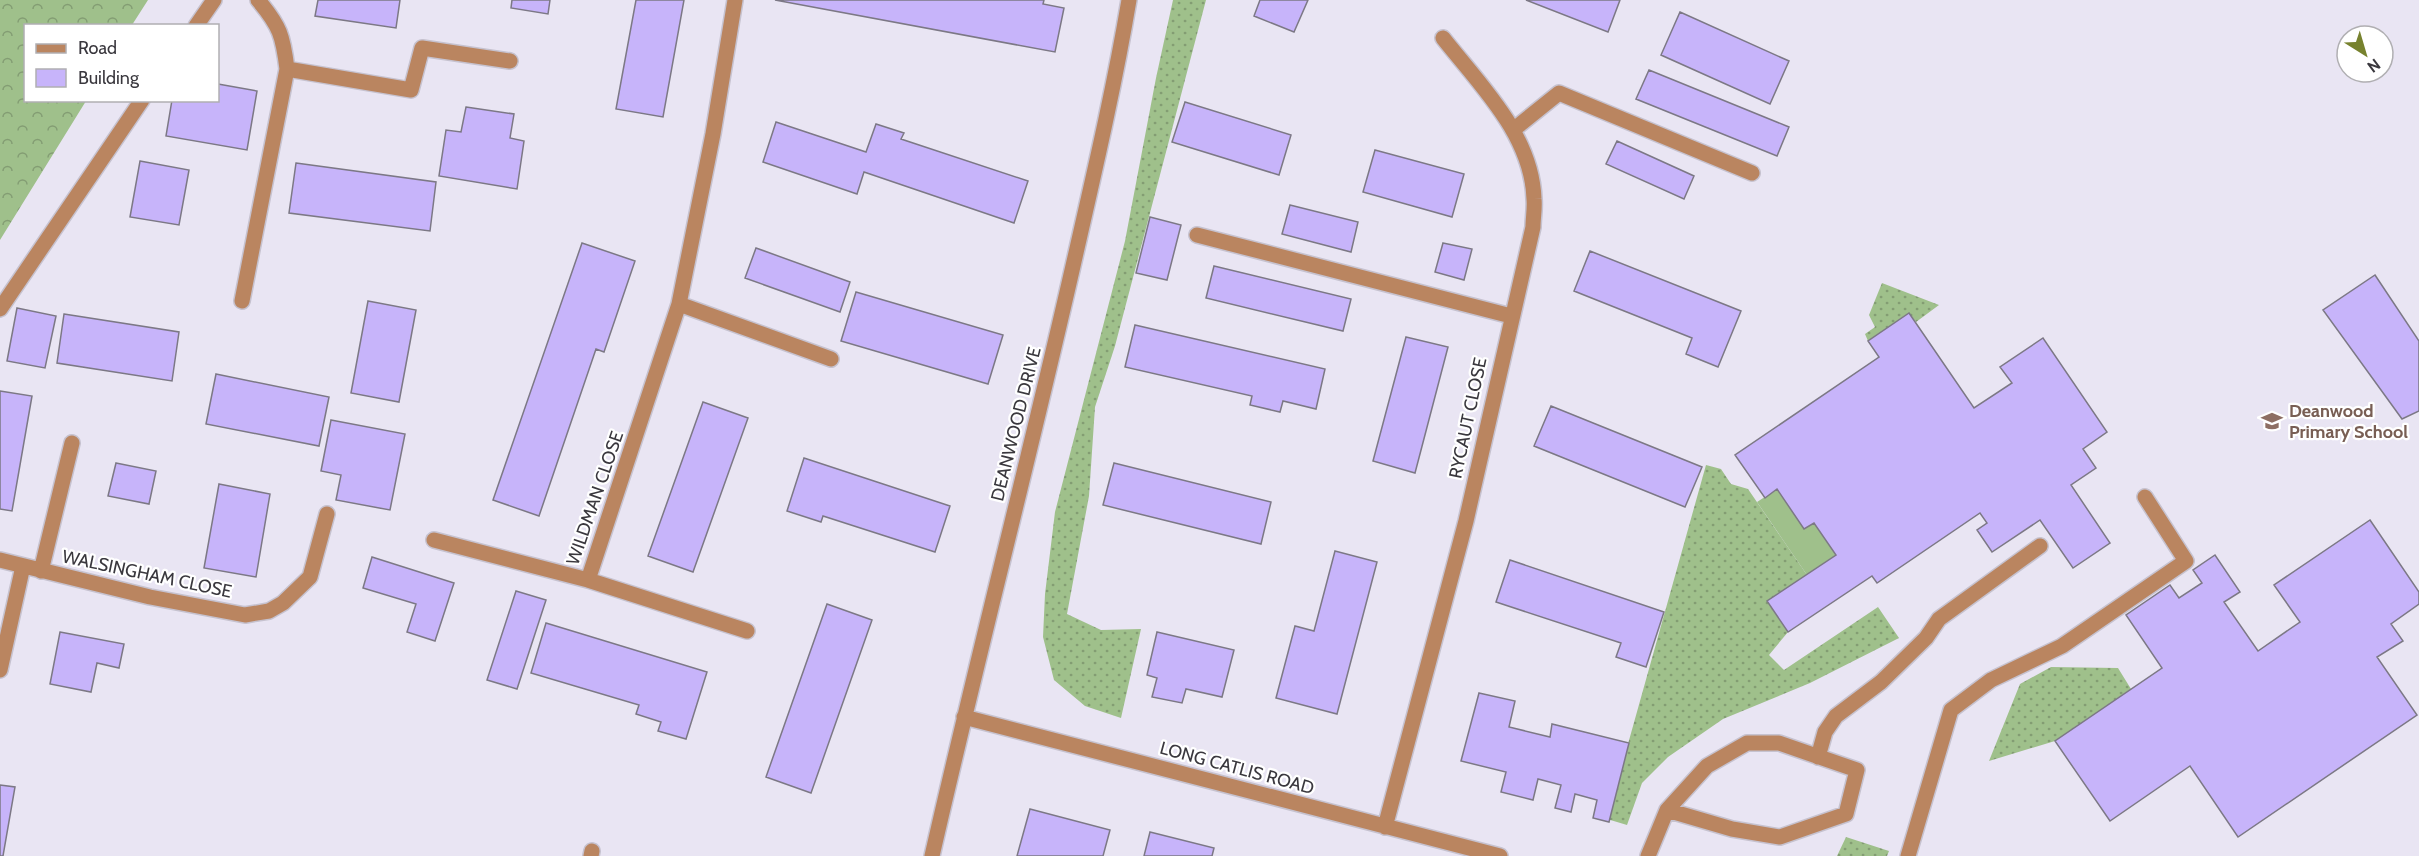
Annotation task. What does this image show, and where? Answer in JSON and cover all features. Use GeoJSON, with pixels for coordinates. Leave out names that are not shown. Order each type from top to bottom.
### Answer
{"type":"FeatureCollection","features":[{"type":"Feature","properties":{"kind":"street"},"geometry":{"type":"LineString","coordinates":[[197,24],[214,0]]}},
{"type":"Feature","properties":{"kind":"street"},"geometry":{"type":"LineString","coordinates":[[242,301],[287,69],[284,41],[275,19],[258,0]]}},
{"type":"Feature","properties":{"kind":"street","name":"WILDMAN CLOSE"},"geometry":{"type":"LineString","coordinates":[[735,0],[713,134],[679,304],[588,580],[747,632]]}},
{"type":"Feature","properties":{"kind":"street","name":"DEANWOOD DRIVE"},"geometry":{"type":"LineString","coordinates":[[932,856],[1098,159],[1129,0]]}},
{"type":"Feature","properties":{"kind":"street","name":"RYCAUT CLOSE"},"geometry":{"type":"LineString","coordinates":[[1385,827],[1466,521],[1533,227],[1534,199],[1530,171],[1513,130],[1497,105],[1443,38]]}},
{"type":"Feature","properties":{"kind":"street"},"geometry":{"type":"LineString","coordinates":[[287,69],[411,90],[422,48],[510,61]]}},
{"type":"Feature","properties":{"kind":"street"},"geometry":{"type":"LineString","coordinates":[[1513,130],[1559,93],[1752,173]]}},
{"type":"Feature","properties":{"kind":"street"},"geometry":{"type":"LineString","coordinates":[[0,309],[141,102]]}},
{"type":"Feature","properties":{"kind":"street"},"geometry":{"type":"LineString","coordinates":[[1197,235],[1511,316]]}},
{"type":"Feature","properties":{"kind":"street"},"geometry":{"type":"LineString","coordinates":[[679,304],[831,359]]}},
{"type":"Feature","properties":{"kind":"street","name":"WALSINGHAM CLOSE"},"geometry":{"type":"LineString","coordinates":[[40,571],[72,443]]}},
{"type":"Feature","properties":{"kind":"street"},"geometry":{"type":"LineString","coordinates":[[1908,856],[1951,710],[1991,680],[2062,646],[2186,561],[2145,497]]}},
{"type":"Feature","properties":{"kind":"street","name":"WALSINGHAM CLOSE"},"geometry":{"type":"LineString","coordinates":[[0,560],[209,609],[245,615],[269,611],[284,603],[310,577],[327,514]]}},
{"type":"Feature","properties":{"kind":"street"},"geometry":{"type":"LineString","coordinates":[[434,540],[588,580]]}},
{"type":"Feature","properties":{"kind":"street"},"geometry":{"type":"LineString","coordinates":[[1818,757],[1826,732],[1836,716],[1881,682],[1926,638],[1939,619],[2040,546]]}},
{"type":"Feature","properties":{"kind":"street"},"geometry":{"type":"LineString","coordinates":[[0,670],[23,566]]}},
{"type":"Feature","properties":{"kind":"street","name":"LONG CATLIS ROAD"},"geometry":{"type":"LineString","coordinates":[[964,717],[1500,856]]}},
{"type":"Feature","properties":{"kind":"street"},"geometry":{"type":"LineString","coordinates":[[1648,856],[1667,810],[1707,766],[1747,743],[1779,743],[1857,770],[1846,814],[1815,827],[1780,837],[1732,829],[1667,810]]}},
{"type":"Feature","properties":{"kind":"green space"},"geometry":{"type":"Polygon","coordinates":[[[0,0],[148,0],[133,24],[24,24],[24,102],[85,102],[0,240],[0,0]]]}},
{"type":"Feature","properties":{"kind":"green space"},"geometry":{"type":"Polygon","coordinates":[[[1173,0],[1206,0],[1115,346],[1095,407],[1089,496],[1067,614],[1101,630],[1141,629],[1121,718],[1085,706],[1054,680],[1043,637],[1045,594],[1055,512],[1125,241],[1173,0]]]}},
{"type":"Feature","properties":{"kind":"green space"},"geometry":{"type":"Polygon","coordinates":[[[1882,283],[1939,305],[1916,322],[1909,313],[1868,341],[1865,334],[1875,327],[1869,315],[1882,283]]]}},
{"type":"Feature","properties":{"kind":"green space"},"geometry":{"type":"Polygon","coordinates":[[[1706,465],[1721,469],[1731,484],[1748,489],[1807,575],[1768,601],[1788,632],[1769,655],[1784,670],[1878,607],[1899,638],[1810,683],[1723,719],[1668,757],[1642,783],[1627,825],[1607,819],[1706,465]]]}},
{"type":"Feature","properties":{"kind":"green space"},"geometry":{"type":"Polygon","coordinates":[[[1777,489],[1804,529],[1814,523],[1836,555],[1807,575],[1757,502],[1777,489]]]}},
{"type":"Feature","properties":{"kind":"green space"},"geometry":{"type":"Polygon","coordinates":[[[2051,667],[2118,668],[2131,689],[2055,741],[1989,761],[2020,684],[2051,667]]]}},
{"type":"Feature","properties":{"kind":"green space"},"geometry":{"type":"Polygon","coordinates":[[[1846,837],[1889,851],[1887,856],[1837,856],[1846,837]]]}},
{"type":"Feature","properties":{"kind":"building"},"geometry":{"type":"Polygon","coordinates":[[[318,0],[400,0],[396,28],[315,16],[318,0]]]}},
{"type":"Feature","properties":{"kind":"building"},"geometry":{"type":"Polygon","coordinates":[[[512,0],[550,0],[548,14],[511,8],[512,0]]]}},
{"type":"Feature","properties":{"kind":"building"},"geometry":{"type":"Polygon","coordinates":[[[636,0],[684,0],[663,117],[616,109],[636,0]]]}},
{"type":"Feature","properties":{"kind":"building"},"geometry":{"type":"Polygon","coordinates":[[[775,0],[1044,0],[1043,4],[1064,8],[1055,52],[775,0]]]}},
{"type":"Feature","properties":{"kind":"building"},"geometry":{"type":"Polygon","coordinates":[[[1260,0],[1308,0],[1294,32],[1254,16],[1260,0]]]}},
{"type":"Feature","properties":{"kind":"building"},"geometry":{"type":"Polygon","coordinates":[[[1526,0],[1620,0],[1608,32],[1526,0]]]}},
{"type":"Feature","properties":{"kind":"building"},"geometry":{"type":"Polygon","coordinates":[[[1680,12],[1789,61],[1770,104],[1661,55],[1680,12]]]}},
{"type":"Feature","properties":{"kind":"building"},"geometry":{"type":"Polygon","coordinates":[[[1649,70],[1789,127],[1777,156],[1636,99],[1649,70]]]}},
{"type":"Feature","properties":{"kind":"building"},"geometry":{"type":"Polygon","coordinates":[[[219,84],[257,91],[247,150],[166,136],[172,102],[219,102],[219,84]]]}},
{"type":"Feature","properties":{"kind":"building"},"geometry":{"type":"Polygon","coordinates":[[[1185,102],[1291,135],[1279,175],[1172,142],[1185,102]]]}},
{"type":"Feature","properties":{"kind":"building"},"geometry":{"type":"Polygon","coordinates":[[[466,107],[514,114],[510,138],[524,141],[517,189],[439,176],[446,130],[461,132],[466,107]]]}},
{"type":"Feature","properties":{"kind":"building"},"geometry":{"type":"Polygon","coordinates":[[[776,122],[866,152],[876,124],[904,133],[901,139],[1028,181],[1014,223],[864,172],[857,194],[763,162],[776,122]]]}},
{"type":"Feature","properties":{"kind":"building"},"geometry":{"type":"Polygon","coordinates":[[[1617,141],[1694,176],[1684,199],[1606,164],[1617,141]]]}},
{"type":"Feature","properties":{"kind":"building"},"geometry":{"type":"Polygon","coordinates":[[[1375,150],[1464,174],[1452,217],[1363,192],[1375,150]]]}},
{"type":"Feature","properties":{"kind":"building"},"geometry":{"type":"Polygon","coordinates":[[[140,161],[189,170],[179,225],[130,217],[140,161]]]}},
{"type":"Feature","properties":{"kind":"building"},"geometry":{"type":"Polygon","coordinates":[[[296,163],[436,182],[430,231],[289,213],[296,163]]]}},
{"type":"Feature","properties":{"kind":"building"},"geometry":{"type":"Polygon","coordinates":[[[1290,205],[1358,222],[1351,252],[1282,234],[1290,205]]]}},
{"type":"Feature","properties":{"kind":"building"},"geometry":{"type":"Polygon","coordinates":[[[1150,217],[1181,225],[1167,280],[1136,273],[1150,217]]]}},
{"type":"Feature","properties":{"kind":"building"},"geometry":{"type":"Polygon","coordinates":[[[582,243],[635,261],[604,352],[596,349],[539,516],[493,500],[582,243]]]}},
{"type":"Feature","properties":{"kind":"building"},"geometry":{"type":"Polygon","coordinates":[[[1443,243],[1472,249],[1464,280],[1435,272],[1443,243]]]}},
{"type":"Feature","properties":{"kind":"building"},"geometry":{"type":"Polygon","coordinates":[[[756,248],[850,282],[840,312],[745,278],[756,248]]]}},
{"type":"Feature","properties":{"kind":"building"},"geometry":{"type":"Polygon","coordinates":[[[1590,251],[1741,311],[1718,367],[1686,354],[1692,338],[1574,291],[1590,251]]]}},
{"type":"Feature","properties":{"kind":"building"},"geometry":{"type":"Polygon","coordinates":[[[1214,266],[1351,299],[1343,331],[1206,298],[1214,266]]]}},
{"type":"Feature","properties":{"kind":"building"},"geometry":{"type":"Polygon","coordinates":[[[2375,275],[2419,341],[2419,411],[2402,419],[2323,310],[2375,275]]]}},
{"type":"Feature","properties":{"kind":"building"},"geometry":{"type":"Polygon","coordinates":[[[856,292],[1003,335],[988,384],[841,341],[856,292]]]}},
{"type":"Feature","properties":{"kind":"building"},"geometry":{"type":"Polygon","coordinates":[[[368,301],[416,310],[399,402],[351,393],[368,301]]]}},
{"type":"Feature","properties":{"kind":"building"},"geometry":{"type":"Polygon","coordinates":[[[17,308],[56,316],[45,368],[7,361],[17,308]]]}},
{"type":"Feature","properties":{"kind":"building"},"geometry":{"type":"Polygon","coordinates":[[[1909,313],[1974,408],[2012,383],[2000,367],[2043,338],[2107,432],[2083,449],[2096,468],[2071,485],[2110,543],[2073,568],[2040,520],[1992,552],[1977,530],[1987,523],[1980,513],[1877,583],[1872,576],[1788,632],[1767,601],[1836,555],[1814,523],[1804,529],[1777,489],[1765,498],[1735,455],[1879,357],[1868,341],[1909,313]]]}},
{"type":"Feature","properties":{"kind":"building"},"geometry":{"type":"Polygon","coordinates":[[[64,314],[179,332],[172,381],[57,363],[64,314]]]}},
{"type":"Feature","properties":{"kind":"building"},"geometry":{"type":"Polygon","coordinates":[[[1135,325],[1325,369],[1316,409],[1283,401],[1280,412],[1250,405],[1252,396],[1125,367],[1135,325]]]}},
{"type":"Feature","properties":{"kind":"building"},"geometry":{"type":"Polygon","coordinates":[[[1406,337],[1448,347],[1415,473],[1373,461],[1406,337]]]}},
{"type":"Feature","properties":{"kind":"building"},"geometry":{"type":"Polygon","coordinates":[[[216,374],[329,397],[319,446],[206,424],[216,374]]]}},
{"type":"Feature","properties":{"kind":"building"},"geometry":{"type":"Polygon","coordinates":[[[0,391],[32,396],[12,511],[0,509],[0,391]]]}},
{"type":"Feature","properties":{"kind":"building"},"geometry":{"type":"Polygon","coordinates":[[[703,402],[748,418],[693,572],[648,556],[703,402]]]}},
{"type":"Feature","properties":{"kind":"building"},"geometry":{"type":"Polygon","coordinates":[[[1551,406],[1702,467],[1685,507],[1534,446],[1551,406]]]}},
{"type":"Feature","properties":{"kind":"building"},"geometry":{"type":"Polygon","coordinates":[[[331,420],[405,434],[390,510],[336,500],[341,475],[321,471],[331,420]]]}},
{"type":"Feature","properties":{"kind":"building"},"geometry":{"type":"Polygon","coordinates":[[[804,458],[950,506],[935,552],[823,516],[821,522],[787,511],[804,458]]]}},
{"type":"Feature","properties":{"kind":"building"},"geometry":{"type":"Polygon","coordinates":[[[116,463],[156,471],[149,504],[108,496],[116,463]]]}},
{"type":"Feature","properties":{"kind":"building"},"geometry":{"type":"Polygon","coordinates":[[[1114,463],[1271,502],[1261,544],[1103,505],[1114,463]]]}},
{"type":"Feature","properties":{"kind":"building"},"geometry":{"type":"Polygon","coordinates":[[[219,484],[270,494],[256,577],[204,568],[219,484]]]}},
{"type":"Feature","properties":{"kind":"building"},"geometry":{"type":"Polygon","coordinates":[[[2370,520],[2419,592],[2419,604],[2391,624],[2403,641],[2377,657],[2417,715],[2238,837],[2190,766],[2110,821],[2055,741],[2162,668],[2126,615],[2170,585],[2179,598],[2202,583],[2193,570],[2215,555],[2240,592],[2224,602],[2258,651],[2300,622],[2274,585],[2370,520]]]}},
{"type":"Feature","properties":{"kind":"building"},"geometry":{"type":"Polygon","coordinates":[[[1335,551],[1377,562],[1337,714],[1276,698],[1295,626],[1314,631],[1335,551]]]}},
{"type":"Feature","properties":{"kind":"building"},"geometry":{"type":"Polygon","coordinates":[[[372,557],[454,583],[435,641],[407,632],[416,604],[363,588],[372,557]]]}},
{"type":"Feature","properties":{"kind":"building"},"geometry":{"type":"Polygon","coordinates":[[[1510,560],[1664,612],[1646,667],[1616,657],[1621,643],[1496,602],[1510,560]]]}},
{"type":"Feature","properties":{"kind":"building"},"geometry":{"type":"Polygon","coordinates":[[[516,591],[546,600],[517,689],[487,680],[516,591]]]}},
{"type":"Feature","properties":{"kind":"building"},"geometry":{"type":"Polygon","coordinates":[[[827,604],[872,620],[811,793],[766,777],[827,604]]]}},
{"type":"Feature","properties":{"kind":"building"},"geometry":{"type":"Polygon","coordinates":[[[546,623],[707,672],[686,739],[658,731],[661,722],[636,714],[639,705],[531,673],[546,623]]]}},
{"type":"Feature","properties":{"kind":"building"},"geometry":{"type":"Polygon","coordinates":[[[60,632],[124,644],[119,668],[97,663],[91,692],[50,684],[60,632]]]}},
{"type":"Feature","properties":{"kind":"building"},"geometry":{"type":"Polygon","coordinates":[[[1157,632],[1234,650],[1222,697],[1186,689],[1182,703],[1152,697],[1157,678],[1147,675],[1157,632]]]}},
{"type":"Feature","properties":{"kind":"building"},"geometry":{"type":"Polygon","coordinates":[[[1479,693],[1515,701],[1509,727],[1550,737],[1552,724],[1629,743],[1609,822],[1593,818],[1597,800],[1575,794],[1571,812],[1555,808],[1561,785],[1538,779],[1533,800],[1501,792],[1506,772],[1461,761],[1479,693]]]}},
{"type":"Feature","properties":{"kind":"building"},"geometry":{"type":"Polygon","coordinates":[[[0,785],[15,787],[3,856],[0,856],[0,785]]]}},
{"type":"Feature","properties":{"kind":"building"},"geometry":{"type":"Polygon","coordinates":[[[1030,809],[1110,830],[1103,856],[1017,856],[1030,809]]]}},
{"type":"Feature","properties":{"kind":"building"},"geometry":{"type":"Polygon","coordinates":[[[1150,832],[1214,848],[1212,856],[1144,856],[1150,832]]]}},
{"type":"Feature","properties":{"kind":"place","name":"Deanwood Primary School"},"geometry":{"type":"Point","coordinates":[2272,421]}}]}
